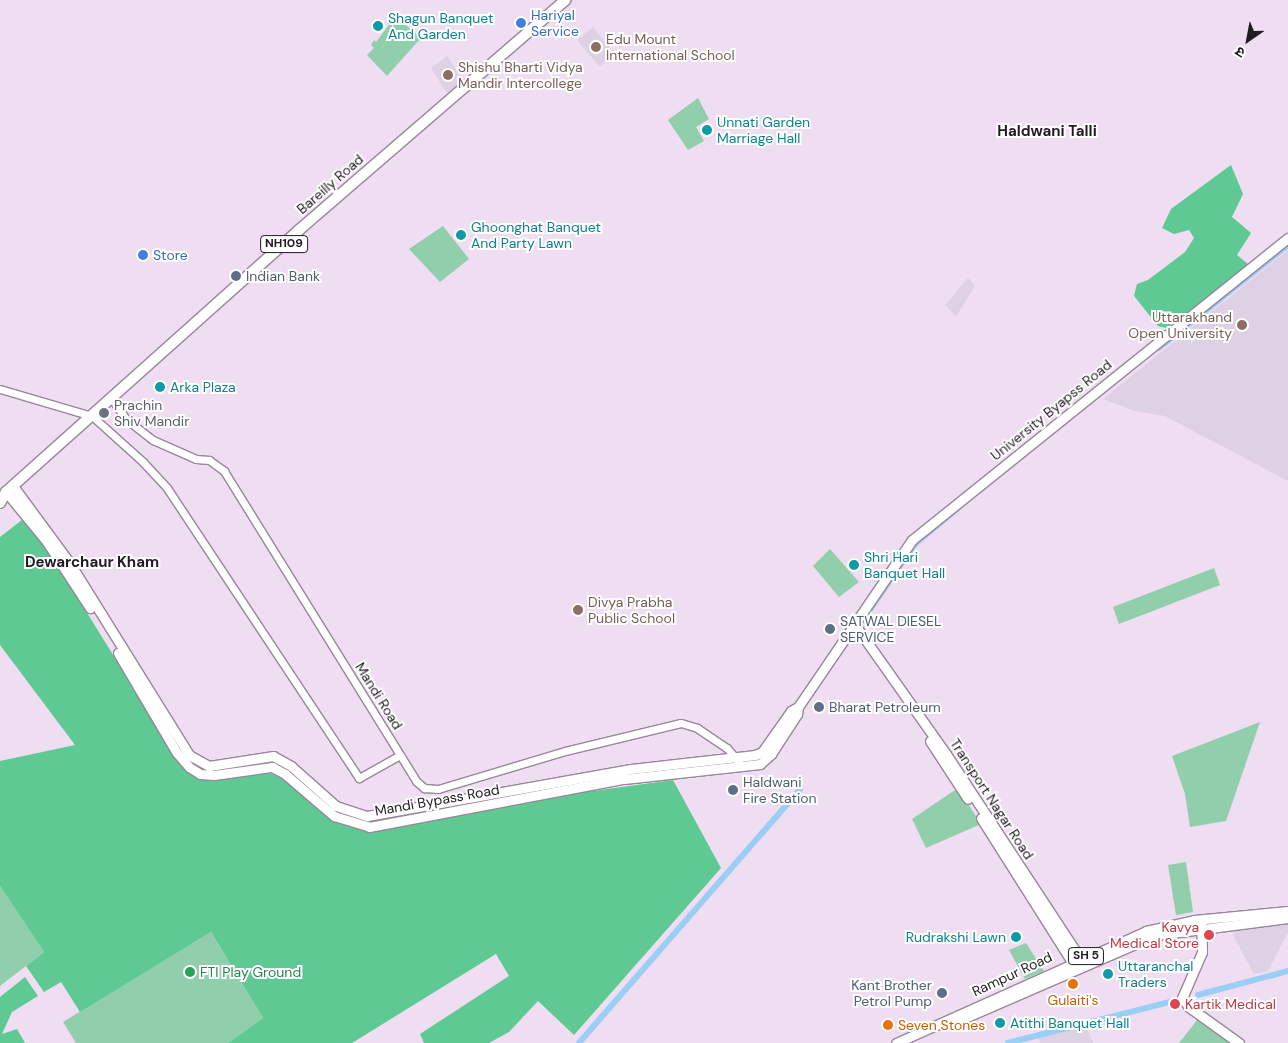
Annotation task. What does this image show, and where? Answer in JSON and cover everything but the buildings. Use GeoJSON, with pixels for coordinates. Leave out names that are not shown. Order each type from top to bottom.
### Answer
{"type":"FeatureCollection","features":[{"type":"Feature","properties":{"kind":"highway","name":"Bareilly Road"},"geometry":{"type":"LineString","coordinates":[[5,494],[362,174],[565,0]]}},
{"type":"Feature","properties":{"kind":"main road","name":"University Byapss Road"},"geometry":{"type":"LineString","coordinates":[[855,625],[920,533],[1288,238]]}},
{"type":"Feature","properties":{"kind":"main road","name":"Mandi Bypass Road"},"geometry":{"type":"LineString","coordinates":[[5,494],[69,562],[189,755],[208,766],[273,756],[291,766],[336,806],[367,816],[631,769],[722,757],[755,755],[762,752],[791,711],[798,707],[855,625]]}},
{"type":"Feature","properties":{"kind":"main road","name":"Mandi Bypass Road"},"geometry":{"type":"LineString","coordinates":[[5,494],[47,542],[92,610],[177,753],[200,774],[272,767],[285,774],[334,816],[369,827],[570,788],[760,764],[767,759],[797,714],[798,707]]}},
{"type":"Feature","properties":{"kind":"main road","name":"Transport Nagar Road"},"geometry":{"type":"LineString","coordinates":[[855,625],[979,810],[1078,963]]}},
{"type":"Feature","properties":{"kind":"main road"},"geometry":{"type":"LineString","coordinates":[[1201,923],[1288,911]]}},
{"type":"Feature","properties":{"kind":"main road"},"geometry":{"type":"LineString","coordinates":[[1201,923],[1288,918]]}},
{"type":"Feature","properties":{"kind":"main road","name":"Rampur Road"},"geometry":{"type":"LineString","coordinates":[[896,1043],[1147,934],[1201,923]]}},
{"type":"Feature","properties":{"kind":"main road"},"geometry":{"type":"LineString","coordinates":[[1201,923],[1202,952],[1182,998],[1189,1007],[1239,1043]]}},
{"type":"Feature","properties":{"kind":"main road"},"geometry":{"type":"LineString","coordinates":[[906,1043],[1078,963]]}},
{"type":"Feature","properties":{"kind":"street"},"geometry":{"type":"LineString","coordinates":[[0,389],[92,416],[131,449],[167,488],[359,778],[400,754]]}},
{"type":"Feature","properties":{"kind":"street","name":"Mandi Road"},"geometry":{"type":"LineString","coordinates":[[112,399],[126,419],[153,440],[196,459],[209,460],[224,471],[416,781],[431,789],[669,724],[690,725],[734,756],[742,766]]}},
{"type":"Feature","properties":{"kind":"street"},"geometry":{"type":"LineString","coordinates":[[717,744],[728,768]]}},
{"type":"Feature","properties":{"kind":"shaded area","name":"Edu Mount International School"},"geometry":{"type":"Polygon","coordinates":[[[593,27],[614,54],[600,67],[577,40],[593,27]]]}},
{"type":"Feature","properties":{"kind":"shaded area","name":"Shishu Bharti Vidya Mandir Intercollege"},"geometry":{"type":"Polygon","coordinates":[[[447,56],[464,82],[448,95],[431,68],[447,56]]]}},
{"type":"Feature","properties":{"kind":"shaded area","name":"Uttarakhand Open University"},"geometry":{"type":"Polygon","coordinates":[[[1288,250],[1288,481],[1165,416],[1135,411],[1103,399],[1288,250]]]}},
{"type":"Feature","properties":{"kind":"shaded area"},"geometry":{"type":"Polygon","coordinates":[[[968,278],[975,286],[956,316],[945,305],[968,278]]]}},
{"type":"Feature","properties":{"kind":"shaded area"},"geometry":{"type":"Polygon","coordinates":[[[1288,922],[1288,932],[1268,971],[1254,974],[1234,937],[1233,928],[1288,922]]]}},
{"type":"Feature","properties":{"kind":"shaded area"},"geometry":{"type":"Polygon","coordinates":[[[1086,1026],[1093,1043],[1040,1043],[1038,1038],[1086,1026]]]}},
{"type":"Feature","properties":{"kind":"green space"},"geometry":{"type":"Polygon","coordinates":[[[392,13],[421,38],[387,76],[367,55],[374,48],[371,45],[374,40],[376,42],[392,21],[388,17],[392,13]]]}},
{"type":"Feature","properties":{"kind":"green space"},"geometry":{"type":"Polygon","coordinates":[[[698,98],[709,119],[696,127],[704,141],[688,150],[668,120],[698,98]]]}},
{"type":"Feature","properties":{"kind":"green space"},"geometry":{"type":"Polygon","coordinates":[[[1231,165],[1243,194],[1232,217],[1251,233],[1237,255],[1248,264],[1246,271],[1166,328],[1158,326],[1134,296],[1137,284],[1148,280],[1185,252],[1194,238],[1189,230],[1174,234],[1162,228],[1171,209],[1231,165]]]}},
{"type":"Feature","properties":{"kind":"green space"},"geometry":{"type":"Polygon","coordinates":[[[443,226],[469,259],[440,282],[409,249],[443,226]]]}},
{"type":"Feature","properties":{"kind":"green space"},"geometry":{"type":"Polygon","coordinates":[[[27,516],[146,708],[193,773],[262,771],[288,779],[335,820],[360,829],[379,831],[578,793],[673,780],[721,868],[574,1035],[538,1001],[509,1032],[489,1043],[424,1043],[420,1034],[509,976],[496,954],[352,1043],[228,1043],[263,1018],[211,932],[80,1012],[61,982],[44,992],[26,966],[44,952],[0,886],[0,761],[75,745],[0,645],[0,537],[27,516]]]}},
{"type":"Feature","properties":{"kind":"green space"},"geometry":{"type":"Polygon","coordinates":[[[830,549],[859,582],[839,597],[813,566],[830,549]]]}},
{"type":"Feature","properties":{"kind":"green space"},"geometry":{"type":"Polygon","coordinates":[[[1214,568],[1220,585],[1119,624],[1113,607],[1214,568]]]}},
{"type":"Feature","properties":{"kind":"green space"},"geometry":{"type":"Polygon","coordinates":[[[1260,722],[1226,821],[1190,827],[1185,794],[1172,756],[1260,722]]]}},
{"type":"Feature","properties":{"kind":"green space"},"geometry":{"type":"Polygon","coordinates":[[[958,788],[981,824],[926,848],[912,819],[958,788]]]}},
{"type":"Feature","properties":{"kind":"green space"},"geometry":{"type":"Polygon","coordinates":[[[1186,862],[1193,912],[1176,915],[1168,865],[1186,862]]]}},
{"type":"Feature","properties":{"kind":"green space"},"geometry":{"type":"Polygon","coordinates":[[[0,886],[44,952],[0,986],[0,886]]]}},
{"type":"Feature","properties":{"kind":"green space","name":"FTI Play Ground"},"geometry":{"type":"Polygon","coordinates":[[[211,932],[263,1018],[228,1043],[76,1043],[63,1022],[211,932]]]}},
{"type":"Feature","properties":{"kind":"green space"},"geometry":{"type":"Polygon","coordinates":[[[1026,943],[1044,971],[1025,979],[1009,950],[1026,943]]]}},
{"type":"Feature","properties":{"kind":"green space"},"geometry":{"type":"Polygon","coordinates":[[[25,977],[38,996],[12,1012],[2,1034],[17,1029],[25,1043],[0,1043],[0,997],[25,977]]]}},
{"type":"Feature","properties":{"kind":"green space"},"geometry":{"type":"Polygon","coordinates":[[[1198,1019],[1231,1043],[1179,1043],[1198,1019]]]}},
{"type":"Feature","properties":{"kind":"waterway"},"geometry":{"type":"LineString","coordinates":[[1159,348],[1288,245]]}},
{"type":"Feature","properties":{"kind":"waterway"},"geometry":{"type":"LineString","coordinates":[[863,620],[915,544],[958,508]]}},
{"type":"Feature","properties":{"kind":"waterway"},"geometry":{"type":"LineString","coordinates":[[579,1043],[800,790]]}},
{"type":"Feature","properties":{"kind":"waterway"},"geometry":{"type":"LineString","coordinates":[[1198,995],[1288,971]]}},
{"type":"Feature","properties":{"kind":"waterway"},"geometry":{"type":"LineString","coordinates":[[1008,1043],[1178,1000]]}},
{"type":"Feature","properties":{"kind":"place","name":"Hariyal Service"},"geometry":{"type":"Point","coordinates":[521,23]}},
{"type":"Feature","properties":{"kind":"place","name":"Shagun Banquet And Garden"},"geometry":{"type":"Point","coordinates":[378,26]}},
{"type":"Feature","properties":{"kind":"place","name":"Edu Mount International School"},"geometry":{"type":"Point","coordinates":[596,47]}},
{"type":"Feature","properties":{"kind":"place","name":"Shishu Bharti Vidya Mandir Intercollege"},"geometry":{"type":"Point","coordinates":[448,75]}},
{"type":"Feature","properties":{"kind":"place","name":"Unnati Garden Marriage Hall"},"geometry":{"type":"Point","coordinates":[707,130]}},
{"type":"Feature","properties":{"kind":"place","name":"Ghoonghat Banquet And Party Lawn"},"geometry":{"type":"Point","coordinates":[461,235]}},
{"type":"Feature","properties":{"kind":"place","name":"Store"},"geometry":{"type":"Point","coordinates":[143,255]}},
{"type":"Feature","properties":{"kind":"place","name":"Indian Bank"},"geometry":{"type":"Point","coordinates":[236,276]}},
{"type":"Feature","properties":{"kind":"place","name":"Uttarakhand Open University"},"geometry":{"type":"Point","coordinates":[1242,325]}},
{"type":"Feature","properties":{"kind":"place","name":"Arka Plaza"},"geometry":{"type":"Point","coordinates":[160,387]}},
{"type":"Feature","properties":{"kind":"place","name":"Prachin Shiv Mandir"},"geometry":{"type":"Point","coordinates":[104,413]}},
{"type":"Feature","properties":{"kind":"place","name":"Shri Hari Banquet Hall"},"geometry":{"type":"Point","coordinates":[854,565]}},
{"type":"Feature","properties":{"kind":"place","name":"Divya Prabha Public School"},"geometry":{"type":"Point","coordinates":[578,610]}},
{"type":"Feature","properties":{"kind":"place","name":"SATWAL DIESEL SERVICE"},"geometry":{"type":"Point","coordinates":[830,629]}},
{"type":"Feature","properties":{"kind":"place","name":"Bharat Petroleum"},"geometry":{"type":"Point","coordinates":[819,707]}},
{"type":"Feature","properties":{"kind":"place","name":"Haldwani Fire Station"},"geometry":{"type":"Point","coordinates":[733,790]}},
{"type":"Feature","properties":{"kind":"place","name":"Kavya Medical Store"},"geometry":{"type":"Point","coordinates":[1209,935]}},
{"type":"Feature","properties":{"kind":"place","name":"Rudrakshi Lawn"},"geometry":{"type":"Point","coordinates":[1016,937]}},
{"type":"Feature","properties":{"kind":"place","name":"FTI Play Ground"},"geometry":{"type":"Point","coordinates":[190,972]}},
{"type":"Feature","properties":{"kind":"place","name":"Uttaranchal Traders"},"geometry":{"type":"Point","coordinates":[1108,974]}},
{"type":"Feature","properties":{"kind":"place","name":"Gulaiti's"},"geometry":{"type":"Point","coordinates":[1073,984]}},
{"type":"Feature","properties":{"kind":"place","name":"Kant Brother Petrol Pump"},"geometry":{"type":"Point","coordinates":[942,993]}},
{"type":"Feature","properties":{"kind":"place","name":"Kartik Medical"},"geometry":{"type":"Point","coordinates":[1175,1004]}},
{"type":"Feature","properties":{"kind":"place","name":"Atithi Banquet Hall"},"geometry":{"type":"Point","coordinates":[1000,1023]}},
{"type":"Feature","properties":{"kind":"place","name":"Seven Stones"},"geometry":{"type":"Point","coordinates":[888,1025]}},
{"type":"Feature","properties":{"kind":"district","name":"Haldwani Talli"},"geometry":{"type":"Point","coordinates":[1047,132]}},
{"type":"Feature","properties":{"kind":"district","name":"Dewarchaur Kham"},"geometry":{"type":"Point","coordinates":[92,563]}}]}
